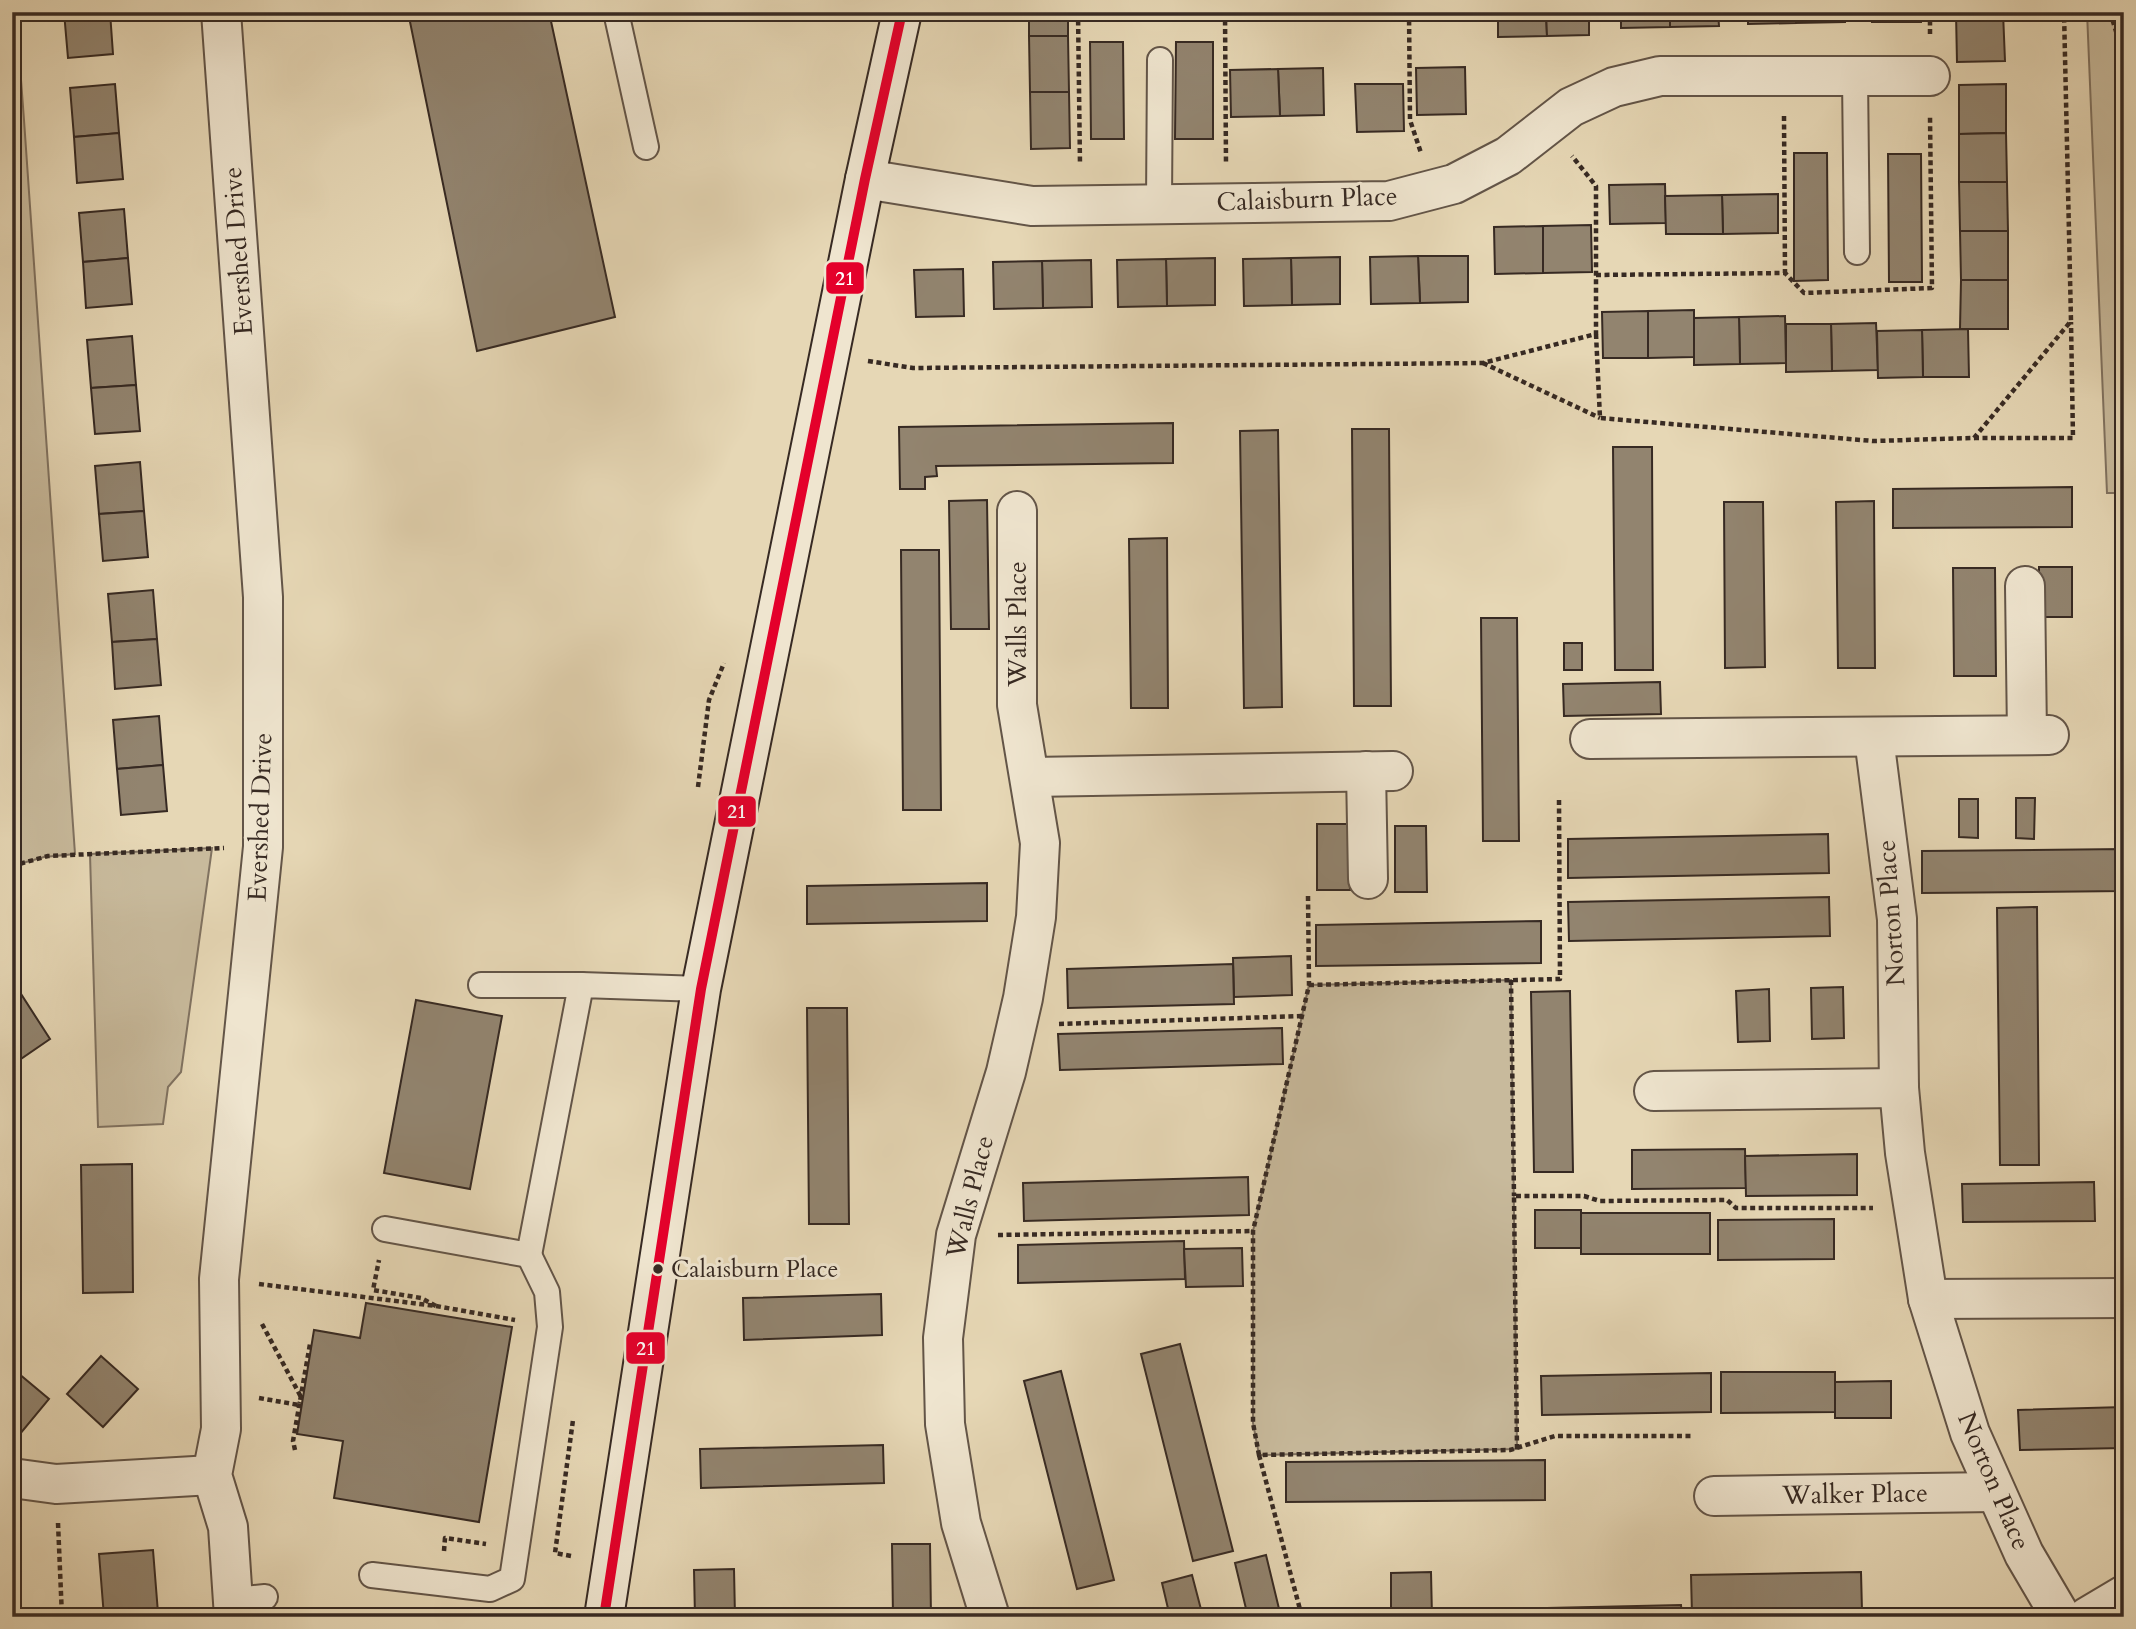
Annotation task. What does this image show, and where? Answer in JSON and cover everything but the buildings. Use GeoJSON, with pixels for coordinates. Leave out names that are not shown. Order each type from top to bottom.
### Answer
{"type":"FeatureCollection","features":[{"type":"Feature","properties":{"kind":"street","name":"Evershed Drive"},"geometry":{"type":"LineString","coordinates":[[221,12],[263,597],[263,847],[219,1293],[222,1429],[212,1475],[228,1527],[244,1605]]}},
{"type":"Feature","properties":{"kind":"street"},"geometry":{"type":"LineString","coordinates":[[604,1617],[701,989],[865,179],[902,12]]}},
{"type":"Feature","properties":{"kind":"street","name":"Calaisburn Place"},"geometry":{"type":"LineString","coordinates":[[865,179],[1032,206],[1389,201],[1454,184],[1508,156],[1571,107],[1614,87],[1660,76],[1930,76]]}},
{"type":"Feature","properties":{"kind":"street","name":"Walls Place"},"geometry":{"type":"LineString","coordinates":[[990,1617],[959,1510],[945,1424],[943,1338],[956,1236],[1006,1072],[1032,944],[1040,843],[1017,705],[1017,511]]}},
{"type":"Feature","properties":{"kind":"street"},"geometry":{"type":"LineString","coordinates":[[1590,739],[2038,736],[2025,586]]}},
{"type":"Feature","properties":{"kind":"street","name":"Norton Place"},"geometry":{"type":"LineString","coordinates":[[1874,738],[1897,919],[1899,1088],[1912,1207],[1928,1299],[1970,1433],[2024,1554],[2061,1617]]}},
{"type":"Feature","properties":{"kind":"street"},"geometry":{"type":"LineString","coordinates":[[1031,777],[1379,771],[1368,879]]}},
{"type":"Feature","properties":{"kind":"street"},"geometry":{"type":"LineString","coordinates":[[1654,1090],[1899,1088]]}},
{"type":"Feature","properties":{"kind":"street"},"geometry":{"type":"LineString","coordinates":[[1928,1299],[2124,1298]]}},
{"type":"Feature","properties":{"kind":"street"},"geometry":{"type":"LineString","coordinates":[[12,1478],[56,1484],[212,1475]]}},
{"type":"Feature","properties":{"kind":"street","name":"Walker Place"},"geometry":{"type":"LineString","coordinates":[[1714,1496],[1995,1492]]}},
{"type":"Feature","properties":{"kind":"street"},"geometry":{"type":"LineString","coordinates":[[2087,1617],[2124,1595]]}},
{"type":"Feature","properties":{"kind":"lane"},"geometry":{"type":"LineString","coordinates":[[616,12],[646,146]]}},
{"type":"Feature","properties":{"kind":"lane"},"geometry":{"type":"LineString","coordinates":[[1159,203],[1160,60]]}},
{"type":"Feature","properties":{"kind":"lane"},"geometry":{"type":"LineString","coordinates":[[1855,77],[1857,252]]}},
{"type":"Feature","properties":{"kind":"lane"},"geometry":{"type":"LineString","coordinates":[[481,985],[701,989]]}},
{"type":"Feature","properties":{"kind":"lane"},"geometry":{"type":"LineString","coordinates":[[372,1575],[490,1589],[512,1579],[550,1327],[547,1292],[529,1255],[581,985]]}},
{"type":"Feature","properties":{"kind":"lane"},"geometry":{"type":"LineString","coordinates":[[384,1229],[529,1255]]}},
{"type":"Feature","properties":{"kind":"path"},"geometry":{"type":"LineString","coordinates":[[1078,12],[1081,205]]}},
{"type":"Feature","properties":{"kind":"path"},"geometry":{"type":"LineString","coordinates":[[1225,12],[1227,202]]}},
{"type":"Feature","properties":{"kind":"path"},"geometry":{"type":"LineString","coordinates":[[1409,12],[1410,120],[1434,189]]}},
{"type":"Feature","properties":{"kind":"path"},"geometry":{"type":"LineString","coordinates":[[1483,363],[1600,418],[1873,441],[2073,438],[2064,12]]}},
{"type":"Feature","properties":{"kind":"path"},"geometry":{"type":"LineString","coordinates":[[2110,12],[2124,57]]}},
{"type":"Feature","properties":{"kind":"path"},"geometry":{"type":"LineString","coordinates":[[1784,76],[1785,273]]}},
{"type":"Feature","properties":{"kind":"path"},"geometry":{"type":"LineString","coordinates":[[1548,126],[1596,186],[1596,334],[1600,418]]}},
{"type":"Feature","properties":{"kind":"path"},"geometry":{"type":"LineString","coordinates":[[1974,438],[2071,321]]}},
{"type":"Feature","properties":{"kind":"path"},"geometry":{"type":"LineString","coordinates":[[868,361],[913,368],[1483,363],[1596,334]]}},
{"type":"Feature","properties":{"kind":"path"},"geometry":{"type":"LineString","coordinates":[[1309,985],[1560,979],[1559,800]]}},
{"type":"Feature","properties":{"kind":"path"},"geometry":{"type":"LineString","coordinates":[[12,866],[56,856],[263,847]]}},
{"type":"Feature","properties":{"kind":"path"},"geometry":{"type":"LineString","coordinates":[[1302,1617],[1253,1423],[1252,1231],[1309,985],[1308,896]]}},
{"type":"Feature","properties":{"kind":"path"},"geometry":{"type":"LineString","coordinates":[[1511,980],[1517,1449]]}},
{"type":"Feature","properties":{"kind":"path"},"geometry":{"type":"LineString","coordinates":[[1048,1025],[1303,1016]]}},
{"type":"Feature","properties":{"kind":"path"},"geometry":{"type":"LineString","coordinates":[[1514,1196],[1584,1196],[1600,1201],[1727,1200],[1736,1208],[1879,1208]]}},
{"type":"Feature","properties":{"kind":"path"},"geometry":{"type":"LineString","coordinates":[[384,1229],[373,1290],[421,1298],[436,1306]]}},
{"type":"Feature","properties":{"kind":"path"},"geometry":{"type":"LineString","coordinates":[[997,1235],[1252,1231]]}},
{"type":"Feature","properties":{"kind":"path"},"geometry":{"type":"LineString","coordinates":[[219,1293],[436,1306],[516,1320]]}},
{"type":"Feature","properties":{"kind":"path"},"geometry":{"type":"LineString","coordinates":[[219,1293],[257,1315],[301,1397]]}},
{"type":"Feature","properties":{"kind":"path"},"geometry":{"type":"LineString","coordinates":[[295,1450],[299,1405],[310,1345]]}},
{"type":"Feature","properties":{"kind":"path"},"geometry":{"type":"LineString","coordinates":[[299,1405],[304,1391]]}},
{"type":"Feature","properties":{"kind":"path"},"geometry":{"type":"LineString","coordinates":[[222,1392],[299,1405]]}},
{"type":"Feature","properties":{"kind":"path"},"geometry":{"type":"LineString","coordinates":[[1259,1455],[1517,1449],[1555,1436],[1691,1436]]}},
{"type":"Feature","properties":{"kind":"path"},"geometry":{"type":"LineString","coordinates":[[56,1484],[62,1617]]}},
{"type":"Feature","properties":{"kind":"path"},"geometry":{"type":"LineString","coordinates":[[439,1583],[445,1538],[493,1545]]}},
{"type":"Feature","properties":{"kind":"shaded area"},"geometry":{"type":"Polygon","coordinates":[[[12,12],[16,12],[75,854],[44,857],[12,866],[12,618],[20,606],[12,504],[12,12]]]}},
{"type":"Feature","properties":{"kind":"shaded area"},"geometry":{"type":"Polygon","coordinates":[[[2087,12],[2124,12],[2124,493],[2107,493],[2087,12]]]}},
{"type":"Feature","properties":{"kind":"shaded area"},"geometry":{"type":"Polygon","coordinates":[[[212,848],[181,1072],[168,1087],[163,1124],[98,1127],[90,854],[212,848]]]}},
{"type":"Feature","properties":{"kind":"shaded area"},"geometry":{"type":"Polygon","coordinates":[[[1511,980],[1517,1449],[1259,1455],[1253,1423],[1253,1231],[1309,985],[1511,980]]]}},
{"type":"Feature","properties":{"kind":"transit line","name":"21"},"geometry":{"type":"LineString","coordinates":[[604,1617],[701,989],[865,179],[902,12]]}},
{"type":"Feature","properties":{"kind":"place","name":"Calaisburn Place"},"geometry":{"type":"Point","coordinates":[658,1269]}}]}
